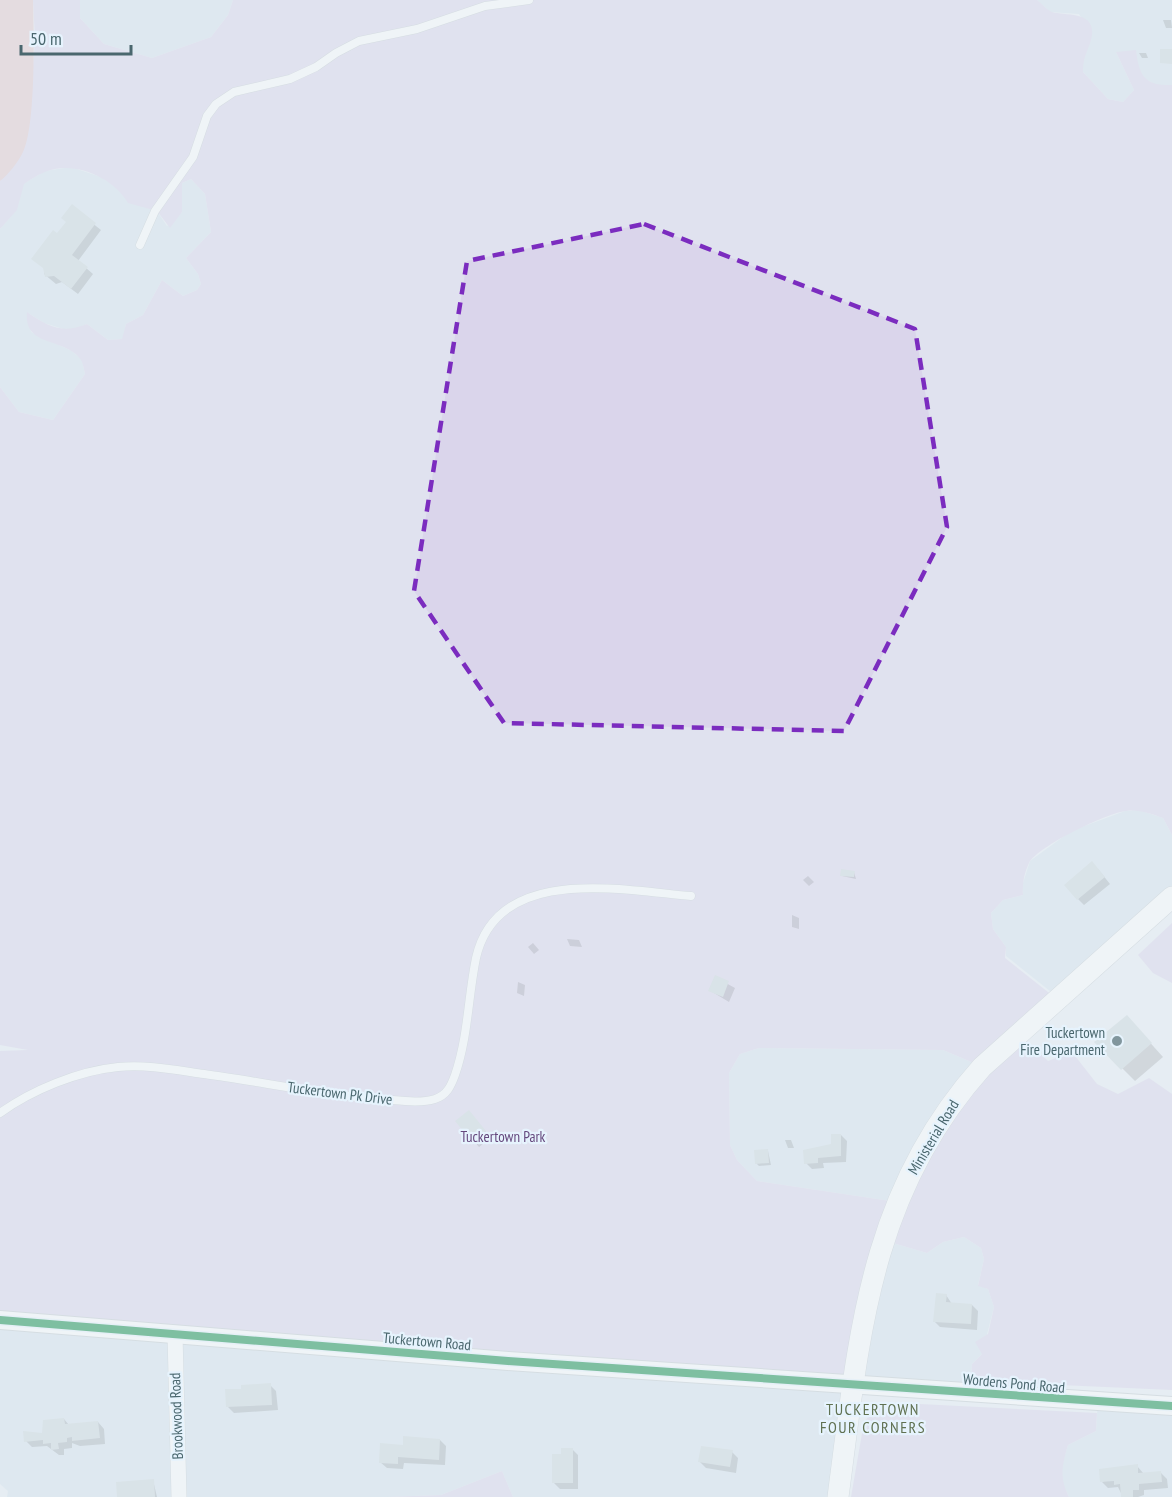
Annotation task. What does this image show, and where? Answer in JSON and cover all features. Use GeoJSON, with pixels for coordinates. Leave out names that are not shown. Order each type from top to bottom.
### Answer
{"type":"FeatureCollection","features":[{"type":"Feature","properties":{"kind":"main road","name":"Ministerial Road"},"geometry":{"type":"LineString","coordinates":[[838,1497],[853,1383],[871,1277],[903,1189],[934,1129],[982,1067],[1172,897]]}},
{"type":"Feature","properties":{"kind":"street","name":"Tuckertown Road"},"geometry":{"type":"LineString","coordinates":[[0,1320],[508,1361],[853,1383]]}},
{"type":"Feature","properties":{"kind":"street","name":"Brookwood Road"},"geometry":{"type":"LineString","coordinates":[[175,1334],[179,1497]]}},
{"type":"Feature","properties":{"kind":"street","name":"Wordens Pond Road"},"geometry":{"type":"LineString","coordinates":[[853,1383],[1062,1401],[1172,1406]]}},
{"type":"Feature","properties":{"kind":"lane"},"geometry":{"type":"LineString","coordinates":[[141,244],[155,211],[193,157],[207,116],[216,104],[234,92],[290,79],[316,67],[359,41],[417,29],[485,6],[529,0]]}},
{"type":"Feature","properties":{"kind":"lane","name":"Tuckertown Pk Drive"},"geometry":{"type":"LineString","coordinates":[[1,1110],[50,1087],[96,1071],[120,1067],[166,1069],[357,1097],[398,1100],[435,1098],[448,1090],[455,1076],[476,958],[488,929],[502,912],[524,898],[588,887],[691,896]]}},
{"type":"Feature","properties":{"kind":"highlighted area"},"geometry":{"type":"Polygon","coordinates":[[[644,224],[915,329],[947,527],[844,731],[504,723],[414,591],[467,261],[644,224]]]}},
{"type":"Feature","properties":{"kind":"shaded area"},"geometry":{"type":"Polygon","coordinates":[[[0,0],[33,0],[34,55],[27,140],[19,159],[0,181],[0,0]]]}},
{"type":"Feature","properties":{"kind":"shaded area"},"geometry":{"type":"Polygon","coordinates":[[[80,0],[233,0],[228,15],[211,37],[152,58],[104,44],[80,18],[80,0]]]}},
{"type":"Feature","properties":{"kind":"shaded area"},"geometry":{"type":"Polygon","coordinates":[[[1037,0],[1172,0],[1172,85],[1158,86],[1147,80],[1116,52],[1134,90],[1123,102],[1108,99],[1083,72],[1083,57],[1092,34],[1079,14],[1050,12],[1037,0]]]}},
{"type":"Feature","properties":{"kind":"shaded area"},"geometry":{"type":"Polygon","coordinates":[[[71,167],[101,177],[157,211],[167,226],[182,212],[182,183],[191,179],[205,194],[211,232],[186,258],[198,274],[201,284],[197,290],[183,296],[162,280],[143,315],[126,324],[123,339],[108,340],[87,324],[70,331],[44,323],[28,313],[31,332],[72,351],[82,360],[85,374],[53,420],[19,412],[0,387],[0,229],[17,209],[23,184],[45,171],[71,167]]]}},
{"type":"Feature","properties":{"kind":"shaded area"},"geometry":{"type":"Polygon","coordinates":[[[1139,810],[1163,818],[1172,835],[1172,899],[1060,999],[1006,956],[1006,947],[993,929],[991,913],[1003,900],[1023,895],[1022,886],[1030,861],[1071,831],[1125,811],[1139,810]]]}},
{"type":"Feature","properties":{"kind":"shaded area"},"geometry":{"type":"Polygon","coordinates":[[[759,1048],[943,1050],[983,1067],[897,1202],[757,1181],[737,1160],[730,1145],[729,1073],[740,1054],[759,1048]]]}},
{"type":"Feature","properties":{"kind":"shaded area"},"geometry":{"type":"Polygon","coordinates":[[[964,1237],[981,1248],[984,1259],[978,1285],[988,1289],[994,1307],[982,1354],[972,1364],[970,1391],[859,1386],[839,1497],[513,1497],[502,1471],[441,1495],[386,1497],[7,1497],[8,1491],[0,1484],[0,1324],[886,1241],[927,1253],[943,1242],[964,1237]]]}},
{"type":"Feature","properties":{"kind":"shaded area"},"geometry":{"type":"Polygon","coordinates":[[[1098,1399],[1172,1401],[1172,1497],[1069,1497],[1061,1481],[1061,1468],[1068,1445],[1096,1431],[1098,1399]]]}},
{"type":"Feature","properties":{"kind":"green space","name":"Tuckertown Park"},"geometry":{"type":"Polygon","coordinates":[[[33,0],[80,0],[80,18],[104,44],[152,58],[211,37],[228,15],[233,0],[1037,0],[1052,12],[1078,16],[1089,22],[1092,35],[1083,72],[1108,99],[1123,102],[1134,90],[1116,52],[1136,50],[1141,72],[1149,81],[1172,85],[1172,835],[1163,818],[1140,811],[1117,813],[1089,824],[1035,856],[1026,871],[1023,895],[1003,900],[991,913],[993,929],[1006,947],[1005,958],[1058,1000],[1022,1037],[1048,1061],[1072,1052],[1097,1084],[1118,1094],[1149,1078],[1172,1094],[1172,1390],[971,1381],[972,1364],[982,1354],[975,1342],[988,1334],[994,1307],[988,1289],[978,1286],[984,1259],[981,1248],[964,1237],[943,1242],[927,1253],[886,1241],[853,1385],[0,1324],[0,1051],[28,1050],[0,1045],[0,387],[19,412],[53,420],[85,374],[81,360],[74,353],[38,337],[32,331],[28,323],[27,312],[42,322],[63,329],[87,324],[108,340],[122,339],[126,324],[143,315],[162,280],[183,296],[197,290],[201,284],[198,274],[186,258],[211,232],[205,194],[191,179],[182,183],[182,212],[170,228],[157,211],[128,203],[113,186],[103,179],[91,173],[68,168],[45,172],[24,184],[17,210],[0,229],[0,181],[28,133],[35,39],[33,0]],[[759,1048],[740,1054],[729,1073],[730,1145],[737,1160],[757,1181],[897,1202],[983,1067],[943,1050],[759,1048]]]}},
{"type":"Feature","properties":{"kind":"green space"},"geometry":{"type":"Polygon","coordinates":[[[1172,923],[1172,983],[1153,973],[1138,955],[1172,923]]]}},
{"type":"Feature","properties":{"kind":"green space"},"geometry":{"type":"Polygon","coordinates":[[[900,1403],[1097,1413],[1096,1431],[1068,1445],[1062,1471],[1069,1497],[851,1497],[864,1422],[874,1410],[900,1403]]]}},
{"type":"Feature","properties":{"kind":"green space"},"geometry":{"type":"Polygon","coordinates":[[[502,1471],[513,1497],[386,1497],[441,1495],[502,1471]]]}},
{"type":"Feature","properties":{"kind":"building"},"geometry":{"type":"Polygon","coordinates":[[[1160,49],[1172,49],[1172,64],[1160,63],[1160,49]]]}},
{"type":"Feature","properties":{"kind":"building"},"geometry":{"type":"Polygon","coordinates":[[[72,204],[96,223],[72,255],[88,267],[71,289],[54,276],[45,277],[43,268],[31,259],[53,230],[57,233],[66,222],[61,218],[72,204]]]}},
{"type":"Feature","properties":{"kind":"building"},"geometry":{"type":"Polygon","coordinates":[[[1092,861],[1105,877],[1077,900],[1064,885],[1092,861]]]}},
{"type":"Feature","properties":{"kind":"building"},"geometry":{"type":"Polygon","coordinates":[[[841,869],[855,871],[854,877],[840,876],[841,869]]]}},
{"type":"Feature","properties":{"kind":"building"},"geometry":{"type":"Polygon","coordinates":[[[715,975],[729,981],[723,997],[708,991],[715,975]]]}},
{"type":"Feature","properties":{"kind":"building"},"geometry":{"type":"Polygon","coordinates":[[[1127,1015],[1152,1043],[1121,1070],[1094,1042],[1127,1015]]]}},
{"type":"Feature","properties":{"kind":"building"},"geometry":{"type":"Polygon","coordinates":[[[469,1110],[486,1131],[472,1142],[455,1121],[469,1110]]]}},
{"type":"Feature","properties":{"kind":"building"},"geometry":{"type":"Polygon","coordinates":[[[831,1134],[841,1134],[841,1156],[818,1158],[818,1163],[804,1164],[803,1150],[831,1144],[831,1134]]]}},
{"type":"Feature","properties":{"kind":"building"},"geometry":{"type":"Polygon","coordinates":[[[768,1149],[769,1163],[755,1164],[754,1150],[768,1149]]]}},
{"type":"Feature","properties":{"kind":"building"},"geometry":{"type":"Polygon","coordinates":[[[936,1293],[947,1294],[946,1302],[972,1304],[971,1324],[933,1322],[936,1293]]]}},
{"type":"Feature","properties":{"kind":"building"},"geometry":{"type":"Polygon","coordinates":[[[271,1383],[272,1405],[226,1407],[225,1389],[241,1389],[241,1385],[271,1383]]]}},
{"type":"Feature","properties":{"kind":"building"},"geometry":{"type":"Polygon","coordinates":[[[64,1418],[65,1424],[98,1421],[100,1438],[72,1441],[72,1437],[67,1438],[67,1442],[58,1443],[59,1449],[51,1450],[51,1443],[43,1444],[43,1440],[24,1442],[23,1431],[42,1433],[43,1420],[64,1418]]]}},
{"type":"Feature","properties":{"kind":"building"},"geometry":{"type":"Polygon","coordinates":[[[403,1436],[440,1439],[439,1460],[398,1457],[398,1464],[379,1463],[380,1443],[403,1445],[403,1436]]]}},
{"type":"Feature","properties":{"kind":"building"},"geometry":{"type":"Polygon","coordinates":[[[701,1446],[733,1450],[730,1467],[698,1462],[701,1446]]]}},
{"type":"Feature","properties":{"kind":"building"},"geometry":{"type":"Polygon","coordinates":[[[561,1448],[573,1448],[573,1483],[552,1483],[552,1454],[561,1454],[561,1448]]]}},
{"type":"Feature","properties":{"kind":"building"},"geometry":{"type":"Polygon","coordinates":[[[1138,1464],[1138,1473],[1161,1471],[1162,1482],[1139,1484],[1139,1490],[1133,1490],[1133,1497],[1121,1497],[1120,1484],[1114,1485],[1114,1481],[1100,1482],[1099,1469],[1138,1464]]]}},
{"type":"Feature","properties":{"kind":"building"},"geometry":{"type":"Polygon","coordinates":[[[154,1479],[155,1497],[117,1497],[116,1482],[154,1479]]]}},
{"type":"Feature","properties":{"kind":"cycle path"},"geometry":{"type":"LineString","coordinates":[[0,1320],[508,1361],[1172,1406]]}},
{"type":"Feature","properties":{"kind":"place","name":"Tuckertown Fire Department"},"geometry":{"type":"Point","coordinates":[1117,1041]}},
{"type":"Feature","properties":{"kind":"district","name":"TUCKERTOWN FOUR CORNERS"},"geometry":{"type":"Point","coordinates":[873,1418]}}]}
